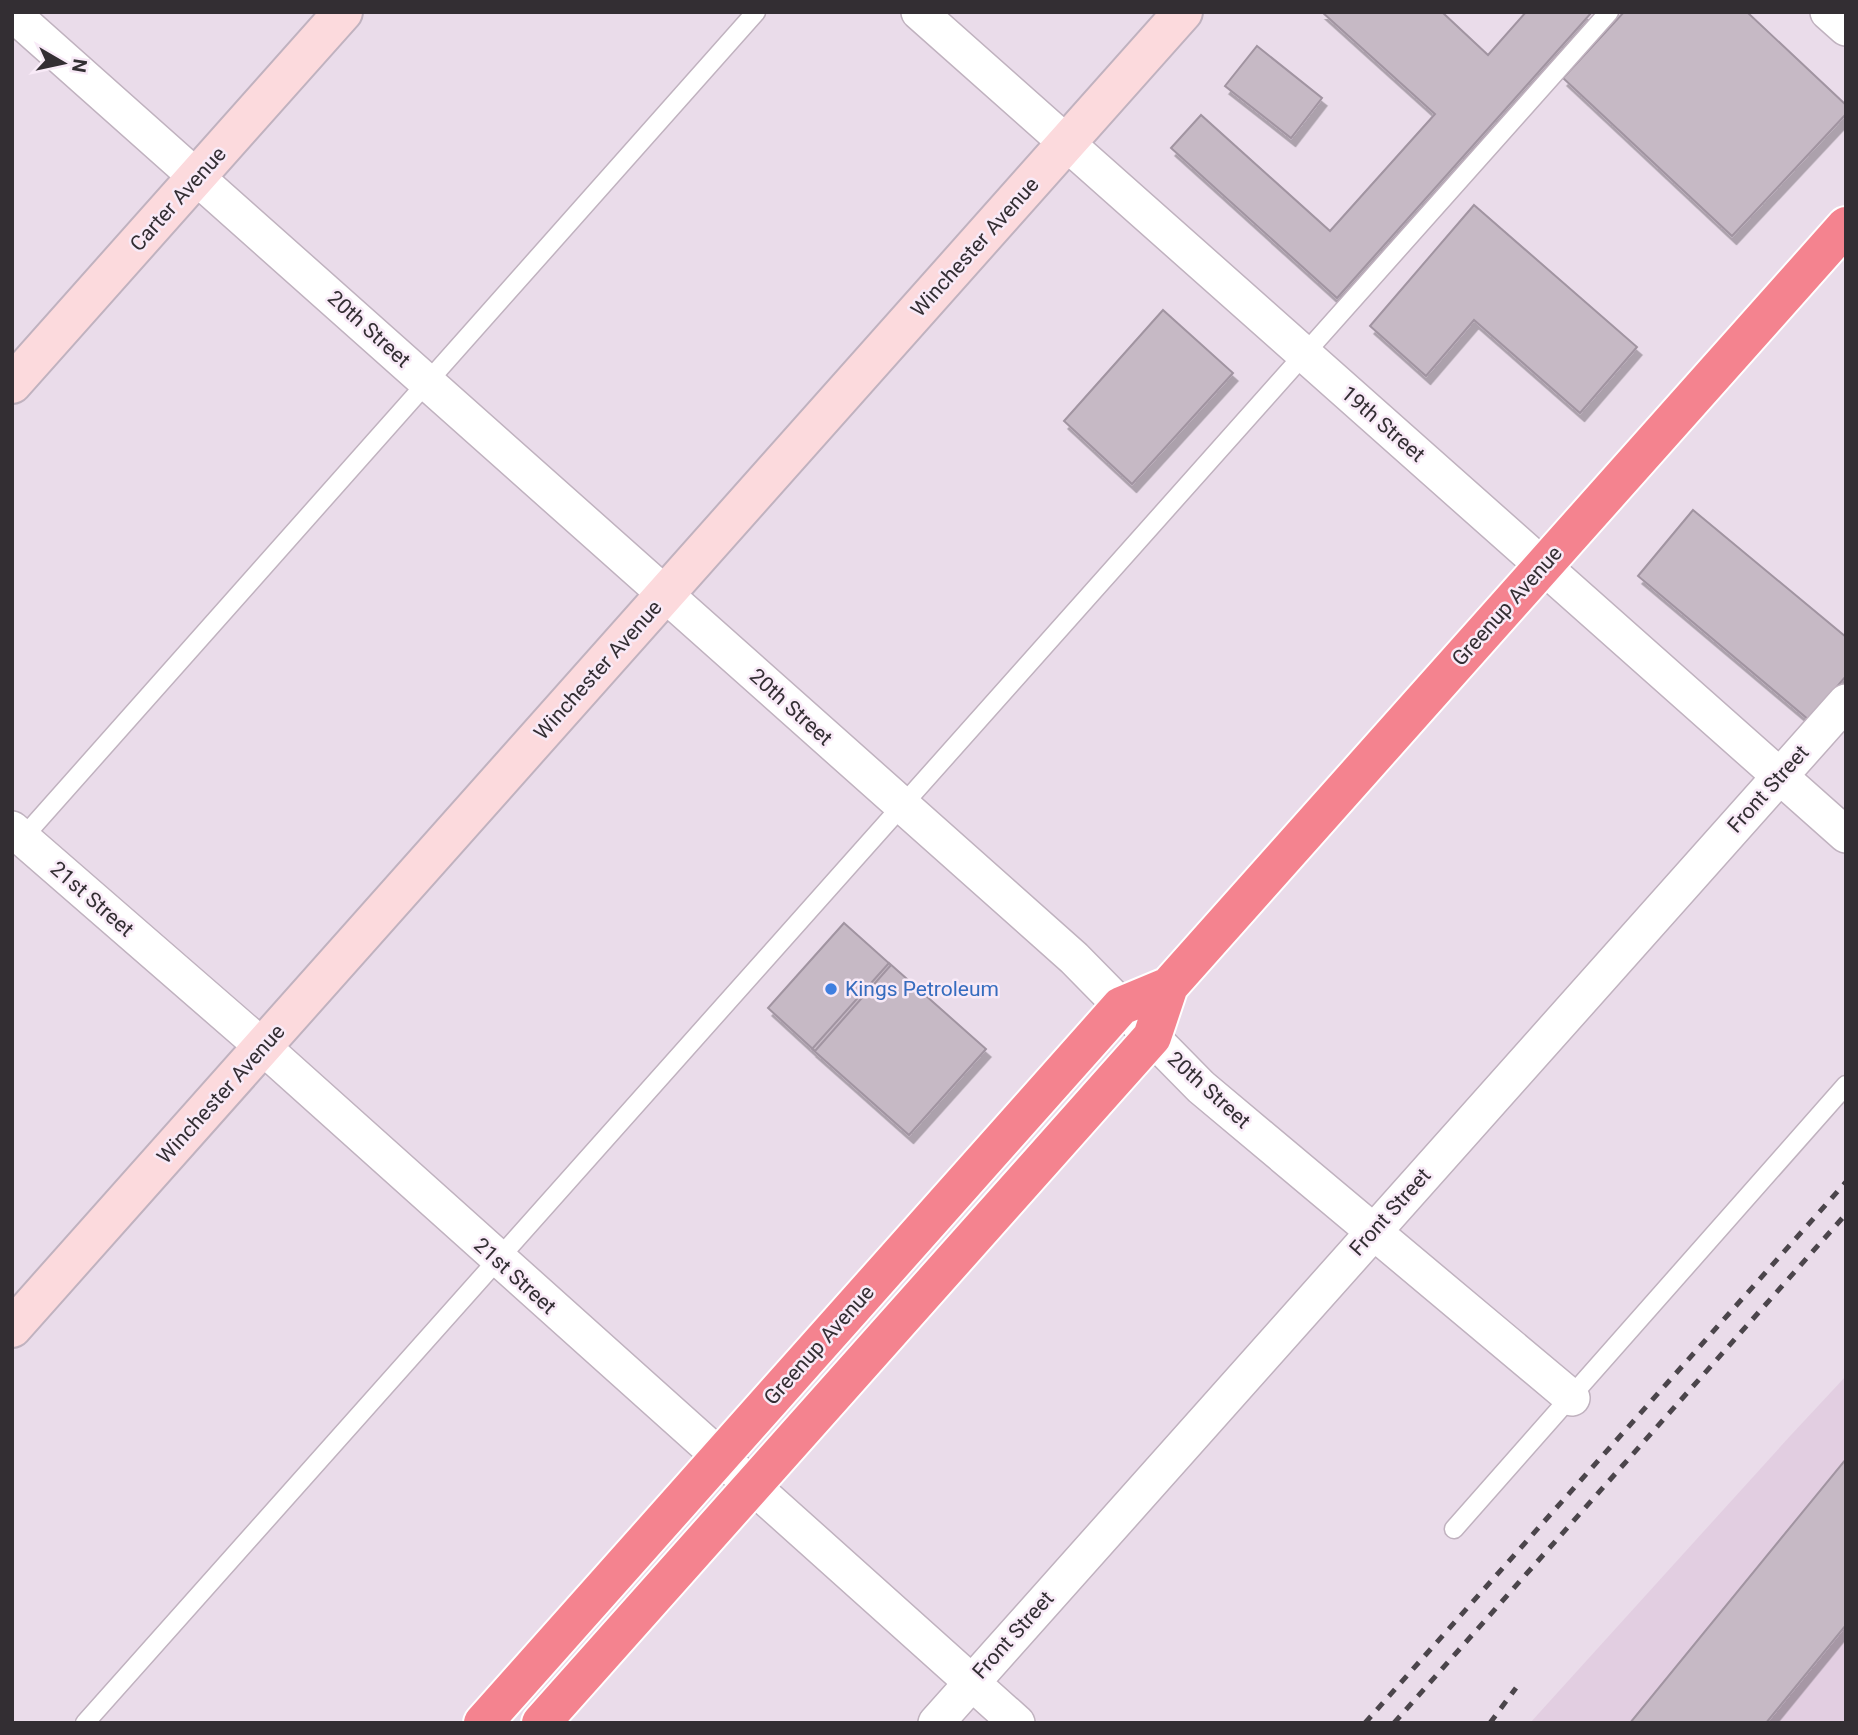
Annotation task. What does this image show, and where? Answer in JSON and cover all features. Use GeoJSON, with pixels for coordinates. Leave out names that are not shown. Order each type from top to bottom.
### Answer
{"type":"FeatureCollection","features":[{"type":"Feature","properties":{"kind":"highway","name":"Greenup Avenue"},"geometry":{"type":"LineString","coordinates":[[541,1723],[1152,1037],[1169,986],[1846,226]]}},
{"type":"Feature","properties":{"kind":"highway","name":"Greenup Avenue"},"geometry":{"type":"LineString","coordinates":[[483,1723],[1121,1006],[1169,986]]}},
{"type":"Feature","properties":{"kind":"main road","name":"Carter Avenue"},"geometry":{"type":"LineString","coordinates":[[12,384],[343,12]]}},
{"type":"Feature","properties":{"kind":"main road","name":"Winchester Avenue"},"geometry":{"type":"LineString","coordinates":[[12,1328],[1069,144],[1183,12]]}},
{"type":"Feature","properties":{"kind":"street","name":"19th Street"},"geometry":{"type":"LineString","coordinates":[[919,12],[1846,835]]}},
{"type":"Feature","properties":{"kind":"street"},"geometry":{"type":"LineString","coordinates":[[1828,12],[1846,27]]}},
{"type":"Feature","properties":{"kind":"street","name":"20th Street"},"geometry":{"type":"LineString","coordinates":[[12,13],[199,176],[1074,958],[1201,1087],[1572,1398]]}},
{"type":"Feature","properties":{"kind":"street","name":"Front Street"},"geometry":{"type":"LineString","coordinates":[[936,1723],[1846,702]]}},
{"type":"Feature","properties":{"kind":"street","name":"21st Street"},"geometry":{"type":"LineString","coordinates":[[16,839],[264,1048],[495,1259],[1017,1723]]}},
{"type":"Feature","properties":{"kind":"lane"},"geometry":{"type":"LineString","coordinates":[[16,839],[756,12]]}},
{"type":"Feature","properties":{"kind":"lane"},"geometry":{"type":"LineString","coordinates":[[85,1723],[495,1259],[1306,356],[1609,12]]}},
{"type":"Feature","properties":{"kind":"lane"},"geometry":{"type":"LineString","coordinates":[[1454,1529],[1846,1085]]}},
{"type":"Feature","properties":{"kind":"shaded area"},"geometry":{"type":"Polygon","coordinates":[[[1846,1376],[1846,1723],[1530,1723],[1791,1435],[1846,1376]]]}},
{"type":"Feature","properties":{"kind":"building"},"geometry":{"type":"Polygon","coordinates":[[[1322,12],[1442,12],[1488,55],[1526,12],[1592,12],[1337,298],[1171,148],[1201,115],[1330,231],[1435,114],[1322,12]]]}},
{"type":"Feature","properties":{"kind":"building"},"geometry":{"type":"Polygon","coordinates":[[[1624,12],[1747,12],[1846,105],[1846,114],[1732,236],[1563,78],[1624,12]]]}},
{"type":"Feature","properties":{"kind":"building"},"geometry":{"type":"Polygon","coordinates":[[[1257,46],[1322,98],[1291,138],[1225,86],[1257,46]]]}},
{"type":"Feature","properties":{"kind":"building"},"geometry":{"type":"Polygon","coordinates":[[[1474,205],[1637,347],[1580,413],[1474,320],[1426,376],[1370,326],[1474,205]]]}},
{"type":"Feature","properties":{"kind":"building"},"geometry":{"type":"Polygon","coordinates":[[[1163,310],[1233,373],[1132,484],[1064,421],[1163,310]]]}},
{"type":"Feature","properties":{"kind":"building"},"geometry":{"type":"Polygon","coordinates":[[[1693,510],[1846,637],[1846,676],[1809,720],[1638,576],[1693,510]]]}},
{"type":"Feature","properties":{"kind":"building"},"geometry":{"type":"Polygon","coordinates":[[[844,923],[891,965],[815,1051],[768,1008],[844,923]]]}},
{"type":"Feature","properties":{"kind":"building"},"geometry":{"type":"Polygon","coordinates":[[[889,963],[986,1049],[909,1135],[812,1049],[889,963]]]}},
{"type":"Feature","properties":{"kind":"building"},"geometry":{"type":"Polygon","coordinates":[[[1846,1459],[1846,1625],[1766,1723],[1630,1723],[1846,1459]]]}},
{"type":"Feature","properties":{"kind":"railway"},"geometry":{"type":"LineString","coordinates":[[1365,1723],[1846,1182]]}},
{"type":"Feature","properties":{"kind":"railway"},"geometry":{"type":"LineString","coordinates":[[1394,1723],[1846,1214]]}},
{"type":"Feature","properties":{"kind":"railway"},"geometry":{"type":"LineString","coordinates":[[1490,1723],[1516,1688]]}},
{"type":"Feature","properties":{"kind":"place","name":"Kings Petroleum"},"geometry":{"type":"Point","coordinates":[831,989]}}]}
